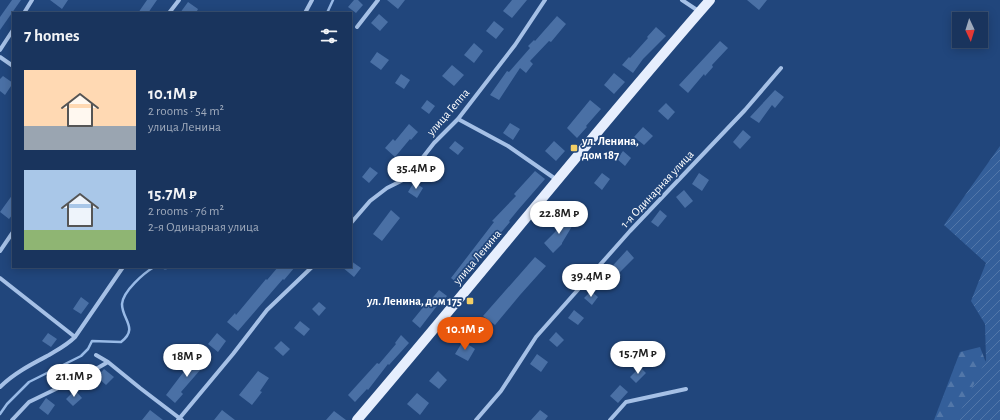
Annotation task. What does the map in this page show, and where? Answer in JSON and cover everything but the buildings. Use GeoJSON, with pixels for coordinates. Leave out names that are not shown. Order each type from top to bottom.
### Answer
{"type":"FeatureCollection","features":[{"type":"Feature","properties":{"kind":"main road","name":"улица Ленина"},"geometry":{"type":"LineString","coordinates":[[357,420],[710,0]]}},
{"type":"Feature","properties":{"kind":"street"},"geometry":{"type":"LineString","coordinates":[[25,12],[32,0]]}},
{"type":"Feature","properties":{"kind":"street"},"geometry":{"type":"LineString","coordinates":[[170,12],[179,0]]}},
{"type":"Feature","properties":{"kind":"street"},"geometry":{"type":"LineString","coordinates":[[306,12],[312,0]]}},
{"type":"Feature","properties":{"kind":"street"},"geometry":{"type":"LineString","coordinates":[[357,27],[378,0]]}},
{"type":"Feature","properties":{"kind":"street","name":"улица Геппа"},"geometry":{"type":"LineString","coordinates":[[352,221],[370,201],[387,188],[401,181],[434,143],[458,119],[516,45],[545,0]]}},
{"type":"Feature","properties":{"kind":"street"},"geometry":{"type":"LineString","coordinates":[[682,0],[700,12]]}},
{"type":"Feature","properties":{"kind":"street"},"geometry":{"type":"LineString","coordinates":[[0,50],[12,32]]}},
{"type":"Feature","properties":{"kind":"street"},"geometry":{"type":"LineString","coordinates":[[0,57],[12,65]]}},
{"type":"Feature","properties":{"kind":"street","name":"1-я Одинарная улица"},"geometry":{"type":"LineString","coordinates":[[476,420],[501,391],[536,337],[630,231],[745,110],[781,68]]}},
{"type":"Feature","properties":{"kind":"street"},"geometry":{"type":"LineString","coordinates":[[458,119],[508,146],[558,180]]}},
{"type":"Feature","properties":{"kind":"street"},"geometry":{"type":"LineString","coordinates":[[0,251],[12,233]]}},
{"type":"Feature","properties":{"kind":"street"},"geometry":{"type":"LineString","coordinates":[[0,387],[8,379],[20,371],[68,344],[122,268]]}},
{"type":"Feature","properties":{"kind":"street"},"geometry":{"type":"LineString","coordinates":[[96,355],[108,362],[180,419],[267,310],[311,268]]}},
{"type":"Feature","properties":{"kind":"street"},"geometry":{"type":"LineString","coordinates":[[0,278],[74,337]]}},
{"type":"Feature","properties":{"kind":"street"},"geometry":{"type":"LineString","coordinates":[[12,420],[29,402],[89,373],[108,362]]}},
{"type":"Feature","properties":{"kind":"street"},"geometry":{"type":"LineString","coordinates":[[610,420],[626,402],[686,389]]}},
{"type":"Feature","properties":{"kind":"green space"},"geometry":{"type":"Polygon","coordinates":[[[1000,146],[1000,420],[956,420],[986,360],[985,324],[971,301],[986,263],[944,225],[1000,146]]]}},
{"type":"Feature","properties":{"kind":"green space"},"geometry":{"type":"Polygon","coordinates":[[[980,347],[988,368],[960,420],[934,420],[960,352],[980,347]]]}},
{"type":"Feature","properties":{"kind":"waterway"},"geometry":{"type":"LineString","coordinates":[[327,12],[333,0]]}},
{"type":"Feature","properties":{"kind":"waterway"},"geometry":{"type":"LineString","coordinates":[[0,414],[7,404],[29,382],[81,356],[88,349],[92,341],[121,342],[129,332],[123,310],[123,299],[130,288],[145,273],[152,268]]}},
{"type":"Feature","properties":{"kind":"place","name":"ул. Ленина, дом 187"},"geometry":{"type":"Point","coordinates":[574,148]}},
{"type":"Feature","properties":{"kind":"place","name":"ул. Ленина, дом 175"},"geometry":{"type":"Point","coordinates":[470,301]}}]}
